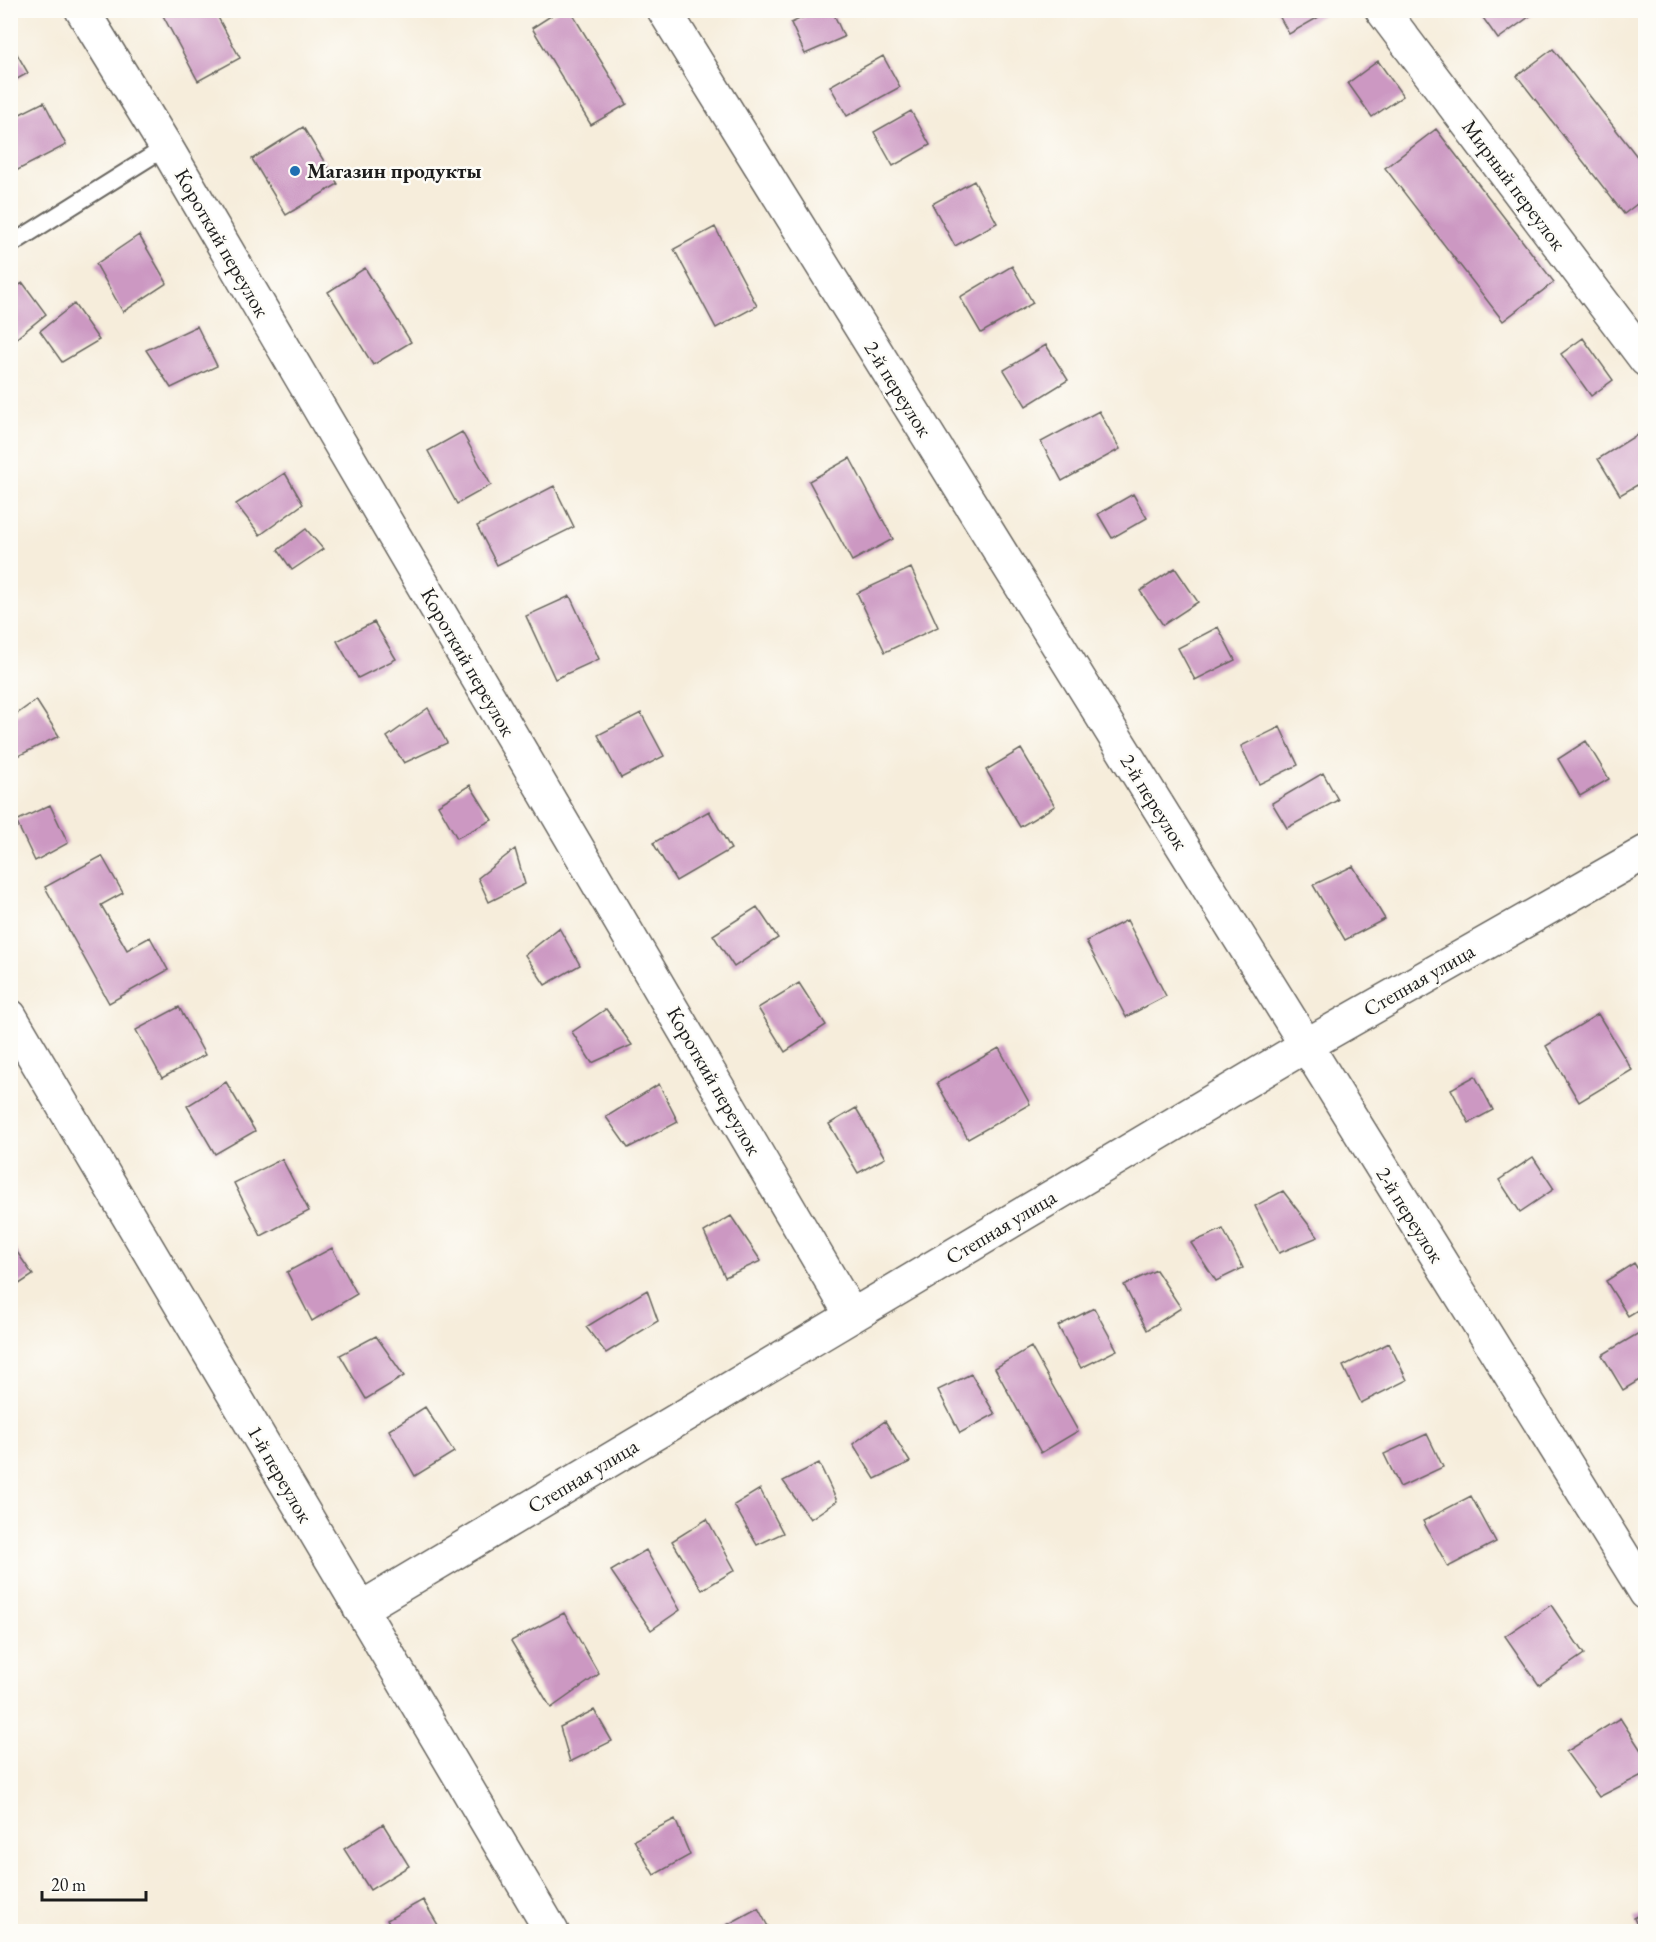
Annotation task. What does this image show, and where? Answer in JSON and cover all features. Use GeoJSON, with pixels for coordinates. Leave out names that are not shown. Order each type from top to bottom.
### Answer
{"type":"FeatureCollection","features":[{"type":"Feature","properties":{"kind":"street","name":"Короткий переулок"},"geometry":{"type":"LineString","coordinates":[[82,10],[166,147],[852,1316]]}},
{"type":"Feature","properties":{"kind":"street","name":"2-й переулок"},"geometry":{"type":"LineString","coordinates":[[664,10],[1646,1593]]}},
{"type":"Feature","properties":{"kind":"street","name":"Мирный переулок"},"geometry":{"type":"LineString","coordinates":[[1382,10],[1646,360]]}},
{"type":"Feature","properties":{"kind":"street","name":"Степная улица"},"geometry":{"type":"LineString","coordinates":[[360,1609],[1305,1046],[1646,852]]}},
{"type":"Feature","properties":{"kind":"street","name":"1-й переулок"},"geometry":{"type":"LineString","coordinates":[[10,1016],[552,1932]]}},
{"type":"Feature","properties":{"kind":"lane"},"geometry":{"type":"LineString","coordinates":[[10,245],[166,147]]}},
{"type":"Feature","properties":{"kind":"building"},"geometry":{"type":"Polygon","coordinates":[[[160,10],[214,10],[240,58],[198,81],[160,10]]]}},
{"type":"Feature","properties":{"kind":"building"},"geometry":{"type":"Polygon","coordinates":[[[560,10],[570,10],[627,104],[591,125],[532,28],[560,10]]]}},
{"type":"Feature","properties":{"kind":"building"},"geometry":{"type":"Polygon","coordinates":[[[818,10],[832,10],[844,37],[805,54],[791,23],[818,10]]]}},
{"type":"Feature","properties":{"kind":"building"},"geometry":{"type":"Polygon","coordinates":[[[1276,10],[1331,10],[1289,34],[1276,10]]]}},
{"type":"Feature","properties":{"kind":"building"},"geometry":{"type":"Polygon","coordinates":[[[1488,10],[1531,10],[1533,14],[1498,39],[1481,15],[1488,10]]]}},
{"type":"Feature","properties":{"kind":"building"},"geometry":{"type":"Polygon","coordinates":[[[10,42],[28,73],[10,83],[10,42]]]}},
{"type":"Feature","properties":{"kind":"building"},"geometry":{"type":"Polygon","coordinates":[[[1553,49],[1646,168],[1646,197],[1624,214],[1517,76],[1553,49]]]}},
{"type":"Feature","properties":{"kind":"building"},"geometry":{"type":"Polygon","coordinates":[[[883,56],[900,87],[847,116],[830,86],[883,56]]]}},
{"type":"Feature","properties":{"kind":"building"},"geometry":{"type":"Polygon","coordinates":[[[1378,61],[1403,96],[1372,117],[1348,83],[1378,61]]]}},
{"type":"Feature","properties":{"kind":"building"},"geometry":{"type":"Polygon","coordinates":[[[44,102],[66,145],[10,174],[10,119],[44,102]]]}},
{"type":"Feature","properties":{"kind":"building"},"geometry":{"type":"Polygon","coordinates":[[[911,111],[930,145],[893,166],[874,132],[911,111]]]}},
{"type":"Feature","properties":{"kind":"building","name":"Магазин продукты"},"geometry":{"type":"Polygon","coordinates":[[[303,127],[338,184],[286,215],[252,159],[303,127]]]}},
{"type":"Feature","properties":{"kind":"building"},"geometry":{"type":"Polygon","coordinates":[[[1436,129],[1554,282],[1503,321],[1385,168],[1436,129]]]}},
{"type":"Feature","properties":{"kind":"building"},"geometry":{"type":"Polygon","coordinates":[[[974,181],[997,223],[955,246],[932,204],[974,181]]]}},
{"type":"Feature","properties":{"kind":"building"},"geometry":{"type":"Polygon","coordinates":[[[715,227],[757,306],[716,328],[674,249],[715,227]]]}},
{"type":"Feature","properties":{"kind":"building"},"geometry":{"type":"Polygon","coordinates":[[[139,235],[167,283],[123,312],[96,264],[139,235]]]}},
{"type":"Feature","properties":{"kind":"building"},"geometry":{"type":"Polygon","coordinates":[[[1012,266],[1033,303],[981,333],[960,297],[1012,266]]]}},
{"type":"Feature","properties":{"kind":"building"},"geometry":{"type":"Polygon","coordinates":[[[365,268],[411,342],[373,365],[328,292],[365,268]]]}},
{"type":"Feature","properties":{"kind":"building"},"geometry":{"type":"Polygon","coordinates":[[[23,283],[46,314],[13,341],[10,339],[10,290],[23,283]]]}},
{"type":"Feature","properties":{"kind":"building"},"geometry":{"type":"Polygon","coordinates":[[[74,304],[99,340],[62,362],[40,331],[74,304]]]}},
{"type":"Feature","properties":{"kind":"building"},"geometry":{"type":"Polygon","coordinates":[[[197,326],[217,366],[171,388],[146,350],[197,326]]]}},
{"type":"Feature","properties":{"kind":"building"},"geometry":{"type":"Polygon","coordinates":[[[1583,338],[1613,380],[1591,396],[1561,354],[1583,338]]]}},
{"type":"Feature","properties":{"kind":"building"},"geometry":{"type":"Polygon","coordinates":[[[1046,345],[1068,380],[1026,406],[1004,370],[1046,345]]]}},
{"type":"Feature","properties":{"kind":"building"},"geometry":{"type":"Polygon","coordinates":[[[1099,411],[1120,449],[1062,481],[1041,442],[1099,411]]]}},
{"type":"Feature","properties":{"kind":"building"},"geometry":{"type":"Polygon","coordinates":[[[1646,429],[1646,480],[1620,495],[1598,459],[1646,429]]]}},
{"type":"Feature","properties":{"kind":"building"},"geometry":{"type":"Polygon","coordinates":[[[462,432],[491,485],[457,504],[428,451],[462,432]]]}},
{"type":"Feature","properties":{"kind":"building"},"geometry":{"type":"Polygon","coordinates":[[[850,458],[893,539],[852,561],[809,481],[850,458]]]}},
{"type":"Feature","properties":{"kind":"building"},"geometry":{"type":"Polygon","coordinates":[[[285,473],[303,504],[260,535],[236,504],[285,473]]]}},
{"type":"Feature","properties":{"kind":"building"},"geometry":{"type":"Polygon","coordinates":[[[554,486],[574,527],[497,565],[477,526],[554,486]]]}},
{"type":"Feature","properties":{"kind":"building"},"geometry":{"type":"Polygon","coordinates":[[[1133,494],[1147,518],[1112,538],[1098,514],[1133,494]]]}},
{"type":"Feature","properties":{"kind":"building"},"geometry":{"type":"Polygon","coordinates":[[[306,529],[323,549],[292,570],[278,550],[306,529]]]}},
{"type":"Feature","properties":{"kind":"building"},"geometry":{"type":"Polygon","coordinates":[[[911,568],[938,627],[885,652],[857,593],[911,568]]]}},
{"type":"Feature","properties":{"kind":"building"},"geometry":{"type":"Polygon","coordinates":[[[1175,568],[1198,602],[1163,625],[1140,591],[1175,568]]]}},
{"type":"Feature","properties":{"kind":"building"},"geometry":{"type":"Polygon","coordinates":[[[570,596],[599,659],[555,679],[526,616],[570,596]]]}},
{"type":"Feature","properties":{"kind":"building"},"geometry":{"type":"Polygon","coordinates":[[[374,622],[396,659],[358,678],[337,641],[374,622]]]}},
{"type":"Feature","properties":{"kind":"building"},"geometry":{"type":"Polygon","coordinates":[[[1218,627],[1235,660],[1195,680],[1178,648],[1218,627]]]}},
{"type":"Feature","properties":{"kind":"building"},"geometry":{"type":"Polygon","coordinates":[[[36,700],[59,736],[18,756],[10,739],[10,719],[36,700]]]}},
{"type":"Feature","properties":{"kind":"building"},"geometry":{"type":"Polygon","coordinates":[[[428,708],[447,743],[404,763],[387,737],[428,708]]]}},
{"type":"Feature","properties":{"kind":"building"},"geometry":{"type":"Polygon","coordinates":[[[641,713],[664,756],[621,778],[598,735],[641,713]]]}},
{"type":"Feature","properties":{"kind":"building"},"geometry":{"type":"Polygon","coordinates":[[[1280,727],[1298,765],[1259,784],[1241,746],[1280,727]]]}},
{"type":"Feature","properties":{"kind":"building"},"geometry":{"type":"Polygon","coordinates":[[[1586,741],[1609,779],[1580,796],[1558,759],[1586,741]]]}},
{"type":"Feature","properties":{"kind":"building"},"geometry":{"type":"Polygon","coordinates":[[[1021,749],[1055,806],[1020,827],[986,770],[1021,749]]]}},
{"type":"Feature","properties":{"kind":"building"},"geometry":{"type":"Polygon","coordinates":[[[1323,773],[1338,800],[1287,828],[1272,803],[1323,773]]]}},
{"type":"Feature","properties":{"kind":"building"},"geometry":{"type":"Polygon","coordinates":[[[470,785],[492,820],[457,838],[438,805],[470,785]]]}},
{"type":"Feature","properties":{"kind":"building"},"geometry":{"type":"Polygon","coordinates":[[[50,805],[68,843],[35,861],[16,821],[50,805]]]}},
{"type":"Feature","properties":{"kind":"building"},"geometry":{"type":"Polygon","coordinates":[[[709,811],[731,849],[676,881],[653,843],[709,811]]]}},
{"type":"Feature","properties":{"kind":"building"},"geometry":{"type":"Polygon","coordinates":[[[515,849],[525,884],[489,902],[478,878],[515,849]]]}},
{"type":"Feature","properties":{"kind":"building"},"geometry":{"type":"Polygon","coordinates":[[[102,856],[123,893],[101,905],[127,950],[150,937],[168,970],[109,1003],[45,887],[102,856]]]}},
{"type":"Feature","properties":{"kind":"building"},"geometry":{"type":"Polygon","coordinates":[[[1353,866],[1385,919],[1345,940],[1313,885],[1353,866]]]}},
{"type":"Feature","properties":{"kind":"building"},"geometry":{"type":"Polygon","coordinates":[[[757,907],[778,938],[734,967],[713,935],[757,907]]]}},
{"type":"Feature","properties":{"kind":"building"},"geometry":{"type":"Polygon","coordinates":[[[1127,920],[1166,996],[1126,1017],[1086,941],[1127,920]]]}},
{"type":"Feature","properties":{"kind":"building"},"geometry":{"type":"Polygon","coordinates":[[[559,928],[580,965],[545,985],[525,955],[559,928]]]}},
{"type":"Feature","properties":{"kind":"building"},"geometry":{"type":"Polygon","coordinates":[[[799,983],[826,1025],[785,1052],[758,1008],[799,983]]]}},
{"type":"Feature","properties":{"kind":"building"},"geometry":{"type":"Polygon","coordinates":[[[179,1007],[205,1055],[162,1078],[136,1030],[179,1007]]]}},
{"type":"Feature","properties":{"kind":"building"},"geometry":{"type":"Polygon","coordinates":[[[606,1009],[632,1045],[592,1063],[572,1032],[606,1009]]]}},
{"type":"Feature","properties":{"kind":"building"},"geometry":{"type":"Polygon","coordinates":[[[1598,1014],[1632,1070],[1579,1102],[1546,1046],[1598,1014]]]}},
{"type":"Feature","properties":{"kind":"building"},"geometry":{"type":"Polygon","coordinates":[[[999,1048],[1030,1104],[968,1139],[937,1083],[999,1048]]]}},
{"type":"Feature","properties":{"kind":"building"},"geometry":{"type":"Polygon","coordinates":[[[1475,1076],[1493,1110],[1469,1123],[1451,1089],[1475,1076]]]}},
{"type":"Feature","properties":{"kind":"building"},"geometry":{"type":"Polygon","coordinates":[[[226,1082],[255,1131],[215,1154],[187,1106],[226,1082]]]}},
{"type":"Feature","properties":{"kind":"building"},"geometry":{"type":"Polygon","coordinates":[[[659,1084],[678,1122],[628,1148],[606,1117],[659,1084]]]}},
{"type":"Feature","properties":{"kind":"building"},"geometry":{"type":"Polygon","coordinates":[[[856,1108],[885,1158],[858,1173],[829,1124],[856,1108]]]}},
{"type":"Feature","properties":{"kind":"building"},"geometry":{"type":"Polygon","coordinates":[[[1533,1157],[1554,1189],[1520,1212],[1499,1180],[1533,1157]]]}},
{"type":"Feature","properties":{"kind":"building"},"geometry":{"type":"Polygon","coordinates":[[[282,1159],[309,1211],[261,1236],[234,1183],[282,1159]]]}},
{"type":"Feature","properties":{"kind":"building"},"geometry":{"type":"Polygon","coordinates":[[[1283,1191],[1318,1237],[1279,1253],[1255,1206],[1283,1191]]]}},
{"type":"Feature","properties":{"kind":"building"},"geometry":{"type":"Polygon","coordinates":[[[731,1216],[761,1261],[725,1277],[704,1232],[731,1216]]]}},
{"type":"Feature","properties":{"kind":"building"},"geometry":{"type":"Polygon","coordinates":[[[1223,1229],[1243,1268],[1216,1281],[1191,1243],[1223,1229]]]}},
{"type":"Feature","properties":{"kind":"building"},"geometry":{"type":"Polygon","coordinates":[[[10,1242],[33,1275],[10,1290],[10,1242]]]}},
{"type":"Feature","properties":{"kind":"building"},"geometry":{"type":"Polygon","coordinates":[[[332,1248],[357,1294],[312,1321],[287,1272],[332,1248]]]}},
{"type":"Feature","properties":{"kind":"building"},"geometry":{"type":"Polygon","coordinates":[[[1634,1263],[1646,1282],[1646,1305],[1628,1316],[1606,1281],[1634,1263]]]}},
{"type":"Feature","properties":{"kind":"building"},"geometry":{"type":"Polygon","coordinates":[[[1156,1270],[1181,1308],[1147,1330],[1124,1285],[1156,1270]]]}},
{"type":"Feature","properties":{"kind":"building"},"geometry":{"type":"Polygon","coordinates":[[[647,1290],[658,1321],[606,1353],[586,1327],[647,1290]]]}},
{"type":"Feature","properties":{"kind":"building"},"geometry":{"type":"Polygon","coordinates":[[[1094,1308],[1117,1350],[1081,1368],[1058,1326],[1094,1308]]]}},
{"type":"Feature","properties":{"kind":"building"},"geometry":{"type":"Polygon","coordinates":[[[1644,1330],[1646,1332],[1646,1376],[1623,1390],[1602,1355],[1644,1330]]]}},
{"type":"Feature","properties":{"kind":"building"},"geometry":{"type":"Polygon","coordinates":[[[376,1336],[404,1376],[366,1399],[340,1355],[376,1336]]]}},
{"type":"Feature","properties":{"kind":"building"},"geometry":{"type":"Polygon","coordinates":[[[1389,1343],[1407,1380],[1361,1403],[1343,1366],[1389,1343]]]}},
{"type":"Feature","properties":{"kind":"building"},"geometry":{"type":"Polygon","coordinates":[[[1031,1347],[1078,1431],[1041,1453],[995,1368],[1031,1347]]]}},
{"type":"Feature","properties":{"kind":"building"},"geometry":{"type":"Polygon","coordinates":[[[971,1374],[995,1414],[960,1433],[938,1390],[971,1374]]]}},
{"type":"Feature","properties":{"kind":"building"},"geometry":{"type":"Polygon","coordinates":[[[425,1407],[454,1452],[415,1476],[389,1430],[425,1407]]]}},
{"type":"Feature","properties":{"kind":"building"},"geometry":{"type":"Polygon","coordinates":[[[885,1421],[910,1462],[875,1479],[853,1444],[885,1421]]]}},
{"type":"Feature","properties":{"kind":"building"},"geometry":{"type":"Polygon","coordinates":[[[1427,1434],[1443,1467],[1400,1487],[1384,1454],[1427,1434]]]}},
{"type":"Feature","properties":{"kind":"building"},"geometry":{"type":"Polygon","coordinates":[[[819,1463],[837,1501],[810,1519],[783,1481],[819,1463]]]}},
{"type":"Feature","properties":{"kind":"building"},"geometry":{"type":"Polygon","coordinates":[[[760,1489],[783,1533],[757,1545],[734,1505],[760,1489]]]}},
{"type":"Feature","properties":{"kind":"building"},"geometry":{"type":"Polygon","coordinates":[[[1471,1496],[1496,1542],[1448,1567],[1423,1521],[1471,1496]]]}},
{"type":"Feature","properties":{"kind":"building"},"geometry":{"type":"Polygon","coordinates":[[[707,1519],[735,1570],[702,1590],[672,1541],[707,1519]]]}},
{"type":"Feature","properties":{"kind":"building"},"geometry":{"type":"Polygon","coordinates":[[[646,1550],[680,1610],[651,1630],[611,1571],[646,1550]]]}},
{"type":"Feature","properties":{"kind":"building"},"geometry":{"type":"Polygon","coordinates":[[[1551,1605],[1584,1654],[1539,1685],[1505,1636],[1551,1605]]]}},
{"type":"Feature","properties":{"kind":"building"},"geometry":{"type":"Polygon","coordinates":[[[564,1613],[599,1674],[551,1708],[511,1641],[564,1613]]]}},
{"type":"Feature","properties":{"kind":"building"},"geometry":{"type":"Polygon","coordinates":[[[594,1710],[612,1741],[570,1762],[560,1727],[594,1710]]]}},
{"type":"Feature","properties":{"kind":"building"},"geometry":{"type":"Polygon","coordinates":[[[1620,1718],[1646,1758],[1646,1773],[1599,1797],[1566,1752],[1620,1718]]]}},
{"type":"Feature","properties":{"kind":"building"},"geometry":{"type":"Polygon","coordinates":[[[675,1819],[690,1855],[654,1875],[634,1840],[675,1819]]]}},
{"type":"Feature","properties":{"kind":"building"},"geometry":{"type":"Polygon","coordinates":[[[383,1824],[409,1866],[370,1890],[344,1849],[383,1824]]]}},
{"type":"Feature","properties":{"kind":"building"},"geometry":{"type":"Polygon","coordinates":[[[423,1900],[441,1930],[394,1932],[387,1920],[423,1900]]]}},
{"type":"Feature","properties":{"kind":"building"},"geometry":{"type":"Polygon","coordinates":[[[758,1908],[771,1932],[714,1932],[758,1908]]]}},
{"type":"Feature","properties":{"kind":"building"},"geometry":{"type":"Polygon","coordinates":[[[1646,1911],[1646,1932],[1640,1932],[1634,1918],[1646,1911]]]}},
{"type":"Feature","properties":{"kind":"place","name":"Магазин продукты"},"geometry":{"type":"Point","coordinates":[295,171]}}]}
